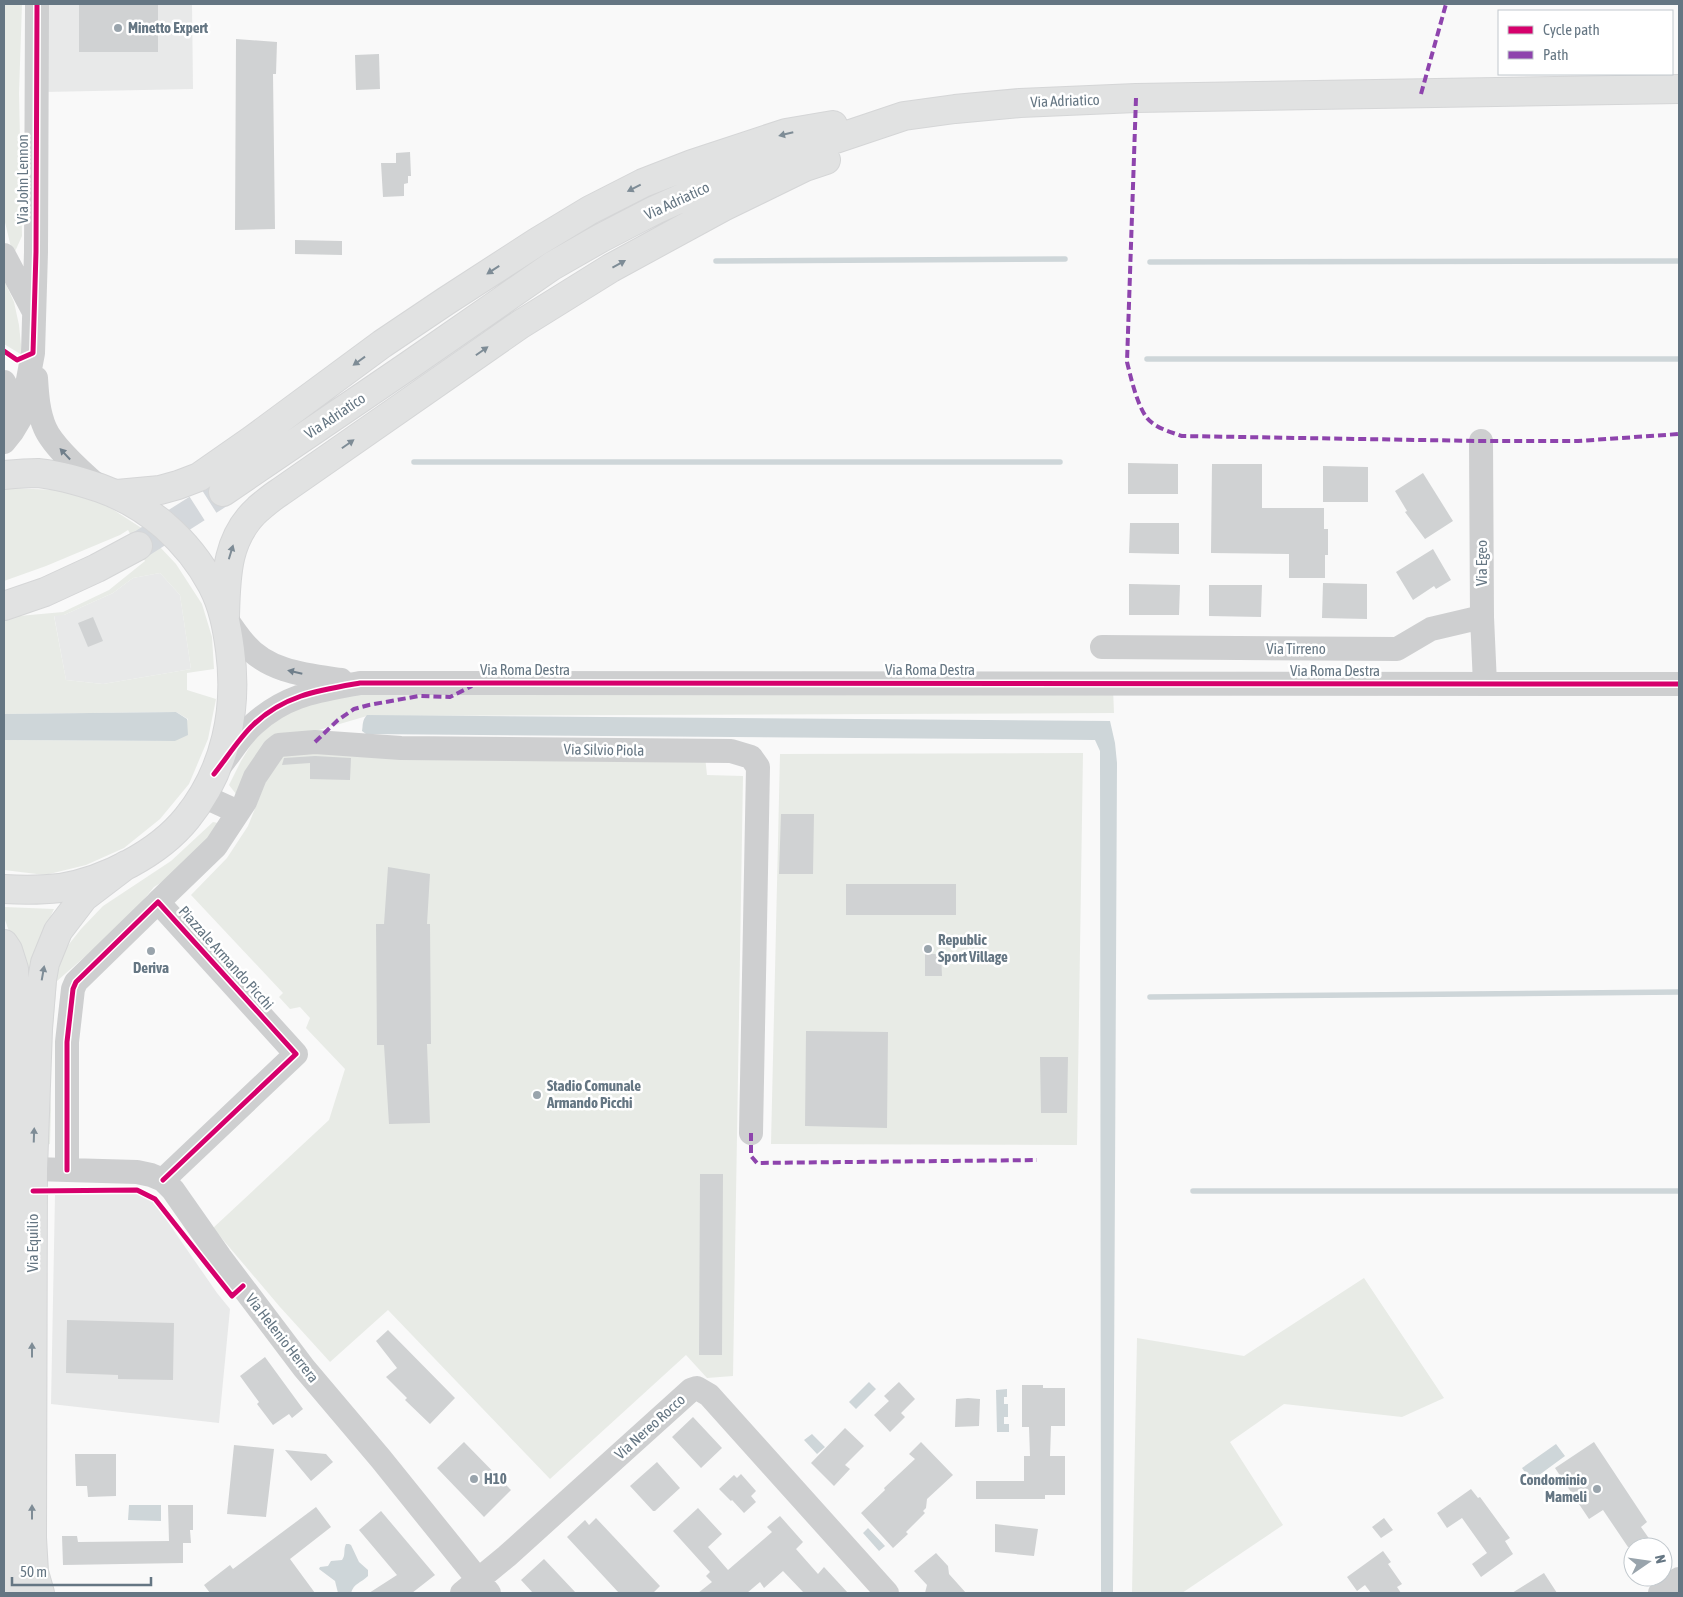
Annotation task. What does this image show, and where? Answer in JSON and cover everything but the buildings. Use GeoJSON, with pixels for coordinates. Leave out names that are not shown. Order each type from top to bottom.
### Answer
{"type":"FeatureCollection","features":[{"type":"Feature","properties":{"kind":"main road","name":"Via Adriatico"},"geometry":{"type":"LineString","coordinates":[[223,492],[552,266],[601,238],[655,210],[712,184],[770,161],[904,116],[955,108],[1020,103],[1200,96],[1679,89]]}},
{"type":"Feature","properties":{"kind":"main road"},"geometry":{"type":"LineString","coordinates":[[4,889],[62,888],[94,878],[126,865],[147,853],[168,837],[187,818],[209,785],[225,747],[231,718],[231,660],[225,618],[228,564],[234,544],[246,523],[257,510],[280,492],[521,324],[611,268],[723,207],[805,167],[881,142],[1020,103]]}},
{"type":"Feature","properties":{"kind":"main road"},"geometry":{"type":"LineString","coordinates":[[109,491],[160,490],[199,477],[382,344],[446,301],[590,210],[643,183],[692,164],[786,133],[904,116]]}},
{"type":"Feature","properties":{"kind":"main road"},"geometry":{"type":"LineString","coordinates":[[4,475],[36,473],[69,478],[109,491],[150,512],[175,535],[196,559],[212,585],[225,618]]}},
{"type":"Feature","properties":{"kind":"main road"},"geometry":{"type":"LineString","coordinates":[[4,606],[45,592],[97,568],[138,546]]}},
{"type":"Feature","properties":{"kind":"main road","name":"Via Equilio"},"geometry":{"type":"LineString","coordinates":[[40,1593],[32,1561],[33,1169],[38,1029],[42,980],[45,963],[58,931],[84,897],[126,865]]}},
{"type":"Feature","properties":{"kind":"main road","name":"Via Equilio"},"geometry":{"type":"LineString","coordinates":[[4,944],[14,969],[15,1006],[7,1094],[6,1212],[7,1539],[14,1593]]}},
{"type":"Feature","properties":{"kind":"street","name":"Via John Lennon"},"geometry":{"type":"LineString","coordinates":[[4,442],[21,417],[33,353],[35,313],[37,4]]}},
{"type":"Feature","properties":{"kind":"street"},"geometry":{"type":"LineString","coordinates":[[4,255],[35,313]]}},
{"type":"Feature","properties":{"kind":"street","name":"Via John Lennon"},"geometry":{"type":"LineString","coordinates":[[33,353],[39,406],[45,429],[62,452],[109,491]]}},
{"type":"Feature","properties":{"kind":"street"},"geometry":{"type":"LineString","coordinates":[[4,382],[12,401],[10,418],[4,431]]}},
{"type":"Feature","properties":{"kind":"street","name":"Via Egeo"},"geometry":{"type":"LineString","coordinates":[[1482,441],[1484,684]]}},
{"type":"Feature","properties":{"kind":"street","name":"Via Tirreno"},"geometry":{"type":"LineString","coordinates":[[1102,647],[1397,649],[1431,629],[1482,617]]}},
{"type":"Feature","properties":{"kind":"street","name":"Via Roma Destra"},"geometry":{"type":"LineString","coordinates":[[225,618],[244,644],[262,660],[279,669],[360,683],[1679,684]]}},
{"type":"Feature","properties":{"kind":"street","name":"Via Roma Destra"},"geometry":{"type":"LineString","coordinates":[[209,785],[253,725],[276,708],[299,696],[360,683]]}},
{"type":"Feature","properties":{"kind":"street","name":"Via Silvio Piola"},"geometry":{"type":"LineString","coordinates":[[158,902],[216,846],[245,802],[255,777],[279,744],[316,742],[401,748],[732,752],[751,757],[758,767],[751,1133]]}},
{"type":"Feature","properties":{"kind":"street"},"geometry":{"type":"LineString","coordinates":[[209,785],[238,812]]}},
{"type":"Feature","properties":{"kind":"street","name":"Piazzale Armando Picchi"},"geometry":{"type":"LineString","coordinates":[[67,1170],[67,1042],[73,989],[76,982],[158,902],[296,1054],[162,1180]]}},
{"type":"Feature","properties":{"kind":"street","name":"Via Helenio Herrera"},"geometry":{"type":"LineString","coordinates":[[33,1169],[137,1172],[162,1180],[174,1190],[220,1257],[304,1368],[387,1466],[476,1588]]}},
{"type":"Feature","properties":{"kind":"street","name":"Via Nereo Rocco"},"geometry":{"type":"LineString","coordinates":[[476,1588],[507,1556],[691,1390],[697,1388],[709,1395],[887,1593]]}},
{"type":"Feature","properties":{"kind":"street"},"geometry":{"type":"LineString","coordinates":[[1660,1593],[1679,1580]]}},
{"type":"Feature","properties":{"kind":"shaded area"},"geometry":{"type":"Polygon","coordinates":[[[4,4],[22,4],[19,93],[22,236],[13,256],[4,218],[4,4]]]}},
{"type":"Feature","properties":{"kind":"shaded area"},"geometry":{"type":"Polygon","coordinates":[[[44,4],[192,4],[193,89],[44,92],[44,4]]]}},
{"type":"Feature","properties":{"kind":"shaded area"},"geometry":{"type":"Polygon","coordinates":[[[4,280],[14,302],[19,325],[22,355],[4,344],[4,280]]]}},
{"type":"Feature","properties":{"kind":"shaded area"},"geometry":{"type":"Polygon","coordinates":[[[4,489],[58,490],[106,505],[143,529],[176,564],[202,604],[212,637],[214,669],[187,673],[187,690],[216,699],[208,739],[189,784],[160,819],[124,848],[86,865],[45,875],[4,870],[4,740],[175,741],[188,719],[176,712],[4,714],[4,621],[19,616],[63,612],[109,590],[145,561],[128,530],[46,566],[4,581],[4,489]],[[160,573],[133,578],[113,593],[64,615],[54,616],[66,680],[103,684],[191,669],[180,595],[160,573]]]}},
{"type":"Feature","properties":{"kind":"shaded area"},"geometry":{"type":"Polygon","coordinates":[[[160,573],[180,595],[191,669],[103,684],[66,680],[54,615],[64,615],[113,593],[133,578],[160,573]]]}},
{"type":"Feature","properties":{"kind":"shaded area"},"geometry":{"type":"Polygon","coordinates":[[[1113,688],[1114,713],[367,716],[312,732],[292,732],[274,743],[236,794],[229,785],[254,740],[286,711],[346,695],[1113,688]]]}},
{"type":"Feature","properties":{"kind":"shaded area"},"geometry":{"type":"Polygon","coordinates":[[[176,712],[187,719],[188,735],[175,741],[4,740],[4,714],[176,712]]]}},
{"type":"Feature","properties":{"kind":"shaded area"},"geometry":{"type":"Polygon","coordinates":[[[367,715],[1110,721],[1117,763],[1113,1593],[1101,1593],[1100,751],[1095,740],[366,734],[362,731],[363,721],[367,715]]]}},
{"type":"Feature","properties":{"kind":"shaded area","name":"Stadio Comunale Armando Picchi"},"geometry":{"type":"Polygon","coordinates":[[[281,750],[705,756],[707,775],[743,776],[733,1376],[707,1378],[686,1355],[550,1479],[388,1310],[330,1362],[213,1228],[329,1120],[345,1069],[306,1028],[310,1018],[300,1007],[290,1009],[279,997],[283,993],[191,895],[227,858],[248,826],[270,771],[281,750]]]}},
{"type":"Feature","properties":{"kind":"shaded area","name":"Republic Sport Village"},"geometry":{"type":"Polygon","coordinates":[[[1083,753],[1077,1145],[771,1144],[780,754],[1083,753]]]}},
{"type":"Feature","properties":{"kind":"shaded area"},"geometry":{"type":"Polygon","coordinates":[[[213,822],[223,824],[173,875],[154,887],[128,919],[57,981],[49,1068],[50,1144],[46,1145],[46,1106],[56,973],[66,948],[103,906],[171,861],[213,822]]]}},
{"type":"Feature","properties":{"kind":"shaded area"},"geometry":{"type":"Polygon","coordinates":[[[4,907],[54,909],[37,946],[27,991],[4,917],[4,907]]]}},
{"type":"Feature","properties":{"kind":"shaded area"},"geometry":{"type":"Polygon","coordinates":[[[140,1194],[154,1202],[230,1309],[219,1423],[51,1404],[55,1195],[140,1194]]]}},
{"type":"Feature","properties":{"kind":"shaded area"},"geometry":{"type":"Polygon","coordinates":[[[1364,1278],[1444,1398],[1402,1417],[1284,1404],[1230,1442],[1283,1525],[1182,1593],[1132,1593],[1137,1338],[1244,1356],[1364,1278]]]}},
{"type":"Feature","properties":{"kind":"shaded area"},"geometry":{"type":"Polygon","coordinates":[[[869,1382],[876,1389],[856,1409],[849,1402],[869,1382]]]}},
{"type":"Feature","properties":{"kind":"shaded area"},"geometry":{"type":"Polygon","coordinates":[[[1007,1389],[1007,1397],[1004,1397],[1004,1404],[1008,1404],[1008,1417],[1004,1417],[1004,1424],[1009,1424],[1009,1432],[997,1432],[996,1390],[1007,1389]]]}},
{"type":"Feature","properties":{"kind":"shaded area"},"geometry":{"type":"Polygon","coordinates":[[[812,1434],[825,1447],[817,1454],[804,1440],[812,1434]]]}},
{"type":"Feature","properties":{"kind":"shaded area"},"geometry":{"type":"Polygon","coordinates":[[[1556,1444],[1565,1456],[1531,1481],[1522,1468],[1556,1444]]]}},
{"type":"Feature","properties":{"kind":"shaded area"},"geometry":{"type":"Polygon","coordinates":[[[129,1505],[161,1505],[161,1521],[128,1520],[129,1505]]]}},
{"type":"Feature","properties":{"kind":"shaded area"},"geometry":{"type":"Polygon","coordinates":[[[868,1528],[885,1546],[879,1551],[863,1533],[868,1528]]]}},
{"type":"Feature","properties":{"kind":"shaded area"},"geometry":{"type":"Polygon","coordinates":[[[346,1544],[351,1545],[359,1562],[368,1570],[368,1576],[356,1585],[351,1593],[338,1593],[335,1581],[319,1569],[320,1567],[328,1566],[331,1561],[342,1560],[346,1544]]]}},
{"type":"Feature","properties":{"kind":"waterway"},"geometry":{"type":"LineString","coordinates":[[716,261],[1065,259]]}},
{"type":"Feature","properties":{"kind":"waterway"},"geometry":{"type":"LineString","coordinates":[[1150,262],[1679,261]]}},
{"type":"Feature","properties":{"kind":"waterway"},"geometry":{"type":"LineString","coordinates":[[1147,359],[1679,359]]}},
{"type":"Feature","properties":{"kind":"waterway"},"geometry":{"type":"LineString","coordinates":[[414,462],[1060,462]]}},
{"type":"Feature","properties":{"kind":"waterway"},"geometry":{"type":"LineString","coordinates":[[1150,997],[1679,992]]}},
{"type":"Feature","properties":{"kind":"waterway"},"geometry":{"type":"LineString","coordinates":[[1193,1191],[1679,1191]]}},
{"type":"Feature","properties":{"kind":"tunnel"},"geometry":{"type":"LineString","coordinates":[[138,546],[223,492]]}},
{"type":"Feature","properties":{"kind":"marked path"},"geometry":{"type":"LineString","coordinates":[[1421,94],[1446,4]]}},
{"type":"Feature","properties":{"kind":"marked path"},"geometry":{"type":"LineString","coordinates":[[1136,98],[1127,362],[1143,413],[1154,424],[1182,436],[1578,441],[1679,434]]}},
{"type":"Feature","properties":{"kind":"marked path"},"geometry":{"type":"LineString","coordinates":[[315,742],[338,720],[354,709],[419,696],[450,697],[472,686]]}},
{"type":"Feature","properties":{"kind":"marked path"},"geometry":{"type":"LineString","coordinates":[[751,1133],[751,1156],[757,1163],[1037,1160]]}},
{"type":"Feature","properties":{"kind":"cycle path"},"geometry":{"type":"LineString","coordinates":[[4,351],[17,360],[33,353],[36,252],[37,4]]}},
{"type":"Feature","properties":{"kind":"cycle path"},"geometry":{"type":"LineString","coordinates":[[214,774],[248,730],[277,707],[303,695],[360,683],[1679,684]]}},
{"type":"Feature","properties":{"kind":"cycle path"},"geometry":{"type":"LineString","coordinates":[[67,1170],[67,1042],[73,989],[76,982],[158,902],[296,1054],[163,1180]]}},
{"type":"Feature","properties":{"kind":"cycle path"},"geometry":{"type":"LineString","coordinates":[[33,1191],[137,1190],[155,1199],[232,1296],[243,1286]]}},
{"type":"Feature","properties":{"kind":"place","name":"Minetto Expert"},"geometry":{"type":"Point","coordinates":[118,28]}},
{"type":"Feature","properties":{"kind":"place","name":"Republic Sport Village"},"geometry":{"type":"Point","coordinates":[928,949]}},
{"type":"Feature","properties":{"kind":"place","name":"Deriva"},"geometry":{"type":"Point","coordinates":[151,951]}},
{"type":"Feature","properties":{"kind":"place","name":"Stadio Comunale Armando Picchi"},"geometry":{"type":"Point","coordinates":[537,1095]}},
{"type":"Feature","properties":{"kind":"place","name":"H10"},"geometry":{"type":"Point","coordinates":[474,1479]}},
{"type":"Feature","properties":{"kind":"place","name":"Condominio Mameli"},"geometry":{"type":"Point","coordinates":[1597,1489]}}]}
